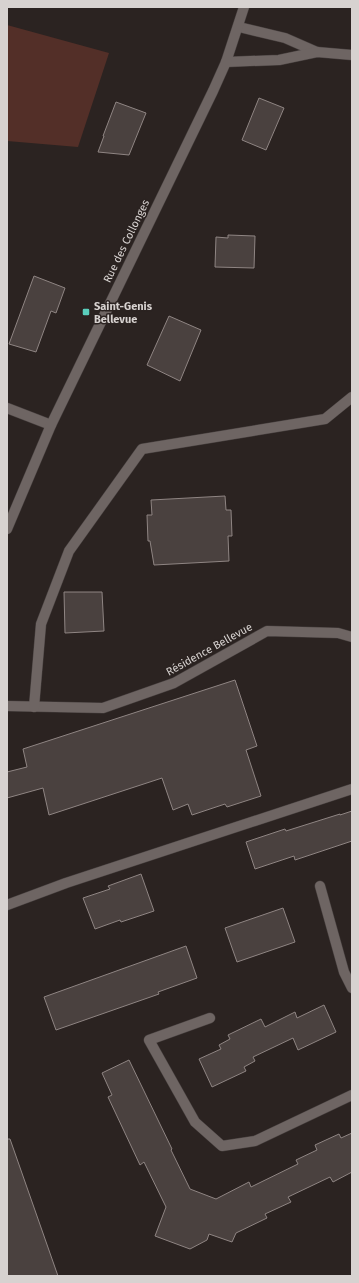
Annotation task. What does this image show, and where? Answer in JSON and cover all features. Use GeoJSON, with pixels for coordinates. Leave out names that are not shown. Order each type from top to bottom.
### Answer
{"type":"FeatureCollection","features":[{"type":"Feature","properties":{"kind":"street","name":"Rue des Collonges"},"geometry":{"type":"LineString","coordinates":[[7,529],[51,425],[213,91],[226,62],[244,7]]}},
{"type":"Feature","properties":{"kind":"street"},"geometry":{"type":"LineString","coordinates":[[238,27],[285,38],[317,52]]}},
{"type":"Feature","properties":{"kind":"street"},"geometry":{"type":"LineString","coordinates":[[226,62],[279,60],[317,52],[352,55]]}},
{"type":"Feature","properties":{"kind":"street"},"geometry":{"type":"LineString","coordinates":[[34,707],[40,624],[69,551],[142,449],[325,419],[352,397]]}},
{"type":"Feature","properties":{"kind":"street"},"geometry":{"type":"LineString","coordinates":[[7,408],[51,425]]}},
{"type":"Feature","properties":{"kind":"street","name":"Résidence Bellevue"},"geometry":{"type":"LineString","coordinates":[[7,706],[103,708],[174,683],[267,631],[338,633],[352,637]]}},
{"type":"Feature","properties":{"kind":"street"},"geometry":{"type":"LineString","coordinates":[[7,905],[66,883],[352,789]]}},
{"type":"Feature","properties":{"kind":"street"},"geometry":{"type":"LineString","coordinates":[[320,886],[344,972],[352,988]]}},
{"type":"Feature","properties":{"kind":"street"},"geometry":{"type":"LineString","coordinates":[[210,1018],[149,1040],[195,1122],[222,1146],[255,1141],[352,1095]]}},
{"type":"Feature","properties":{"kind":"shaded area"},"geometry":{"type":"Polygon","coordinates":[[[7,25],[109,53],[78,147],[7,141],[7,25]]]}},
{"type":"Feature","properties":{"kind":"building"},"geometry":{"type":"Polygon","coordinates":[[[259,98],[284,108],[266,150],[242,140],[259,98]]]}},
{"type":"Feature","properties":{"kind":"building"},"geometry":{"type":"Polygon","coordinates":[[[116,102],[146,113],[129,155],[98,152],[116,102]]]}},
{"type":"Feature","properties":{"kind":"building"},"geometry":{"type":"Polygon","coordinates":[[[228,235],[255,236],[254,268],[215,267],[216,237],[228,238],[228,235]]]}},
{"type":"Feature","properties":{"kind":"building"},"geometry":{"type":"Polygon","coordinates":[[[34,276],[65,288],[56,313],[51,311],[36,352],[9,344],[34,276]]]}},
{"type":"Feature","properties":{"kind":"building"},"geometry":{"type":"Polygon","coordinates":[[[169,316],[201,330],[180,381],[147,365],[169,316]]]}},
{"type":"Feature","properties":{"kind":"building"},"geometry":{"type":"Polygon","coordinates":[[[225,496],[226,510],[231,510],[232,536],[228,536],[229,561],[154,565],[150,541],[148,541],[147,515],[152,515],[151,500],[225,496]]]}},
{"type":"Feature","properties":{"kind":"building"},"geometry":{"type":"Polygon","coordinates":[[[64,592],[102,592],[104,631],[65,633],[64,592]]]}},
{"type":"Feature","properties":{"kind":"building"},"geometry":{"type":"Polygon","coordinates":[[[235,680],[257,746],[246,750],[261,796],[227,807],[225,804],[192,815],[188,804],[173,810],[162,778],[49,815],[43,788],[7,798],[7,772],[27,767],[23,749],[235,680]]]}},
{"type":"Feature","properties":{"kind":"building"},"geometry":{"type":"Polygon","coordinates":[[[352,811],[352,841],[295,860],[294,856],[255,869],[246,842],[285,829],[286,831],[352,811]]]}},
{"type":"Feature","properties":{"kind":"building"},"geometry":{"type":"Polygon","coordinates":[[[141,874],[154,911],[121,922],[120,920],[95,929],[83,898],[110,889],[108,886],[141,874]]]}},
{"type":"Feature","properties":{"kind":"building"},"geometry":{"type":"Polygon","coordinates":[[[283,908],[295,942],[237,962],[225,928],[283,908]]]}},
{"type":"Feature","properties":{"kind":"building"},"geometry":{"type":"Polygon","coordinates":[[[186,946],[197,978],[158,992],[159,994],[56,1030],[44,997],[186,946]]]}},
{"type":"Feature","properties":{"kind":"building"},"geometry":{"type":"Polygon","coordinates":[[[324,1005],[336,1032],[298,1050],[293,1038],[253,1057],[255,1061],[244,1067],[246,1071],[212,1087],[199,1059],[221,1049],[219,1045],[230,1039],[228,1035],[261,1019],[265,1027],[295,1012],[297,1018],[324,1005]]]}},
{"type":"Feature","properties":{"kind":"building"},"geometry":{"type":"Polygon","coordinates":[[[129,1060],[190,1189],[216,1199],[249,1182],[251,1187],[298,1164],[296,1160],[317,1150],[315,1145],[339,1134],[341,1138],[352,1133],[352,1172],[333,1182],[330,1177],[288,1197],[291,1202],[265,1214],[267,1218],[236,1233],[232,1242],[209,1234],[207,1240],[190,1249],[155,1236],[166,1207],[144,1162],[140,1165],[108,1097],[112,1095],[102,1073],[129,1060]]]}},
{"type":"Feature","properties":{"kind":"building"},"geometry":{"type":"Polygon","coordinates":[[[7,1139],[10,1139],[58,1276],[7,1276],[7,1139]]]}},
{"type":"Feature","properties":{"kind":"place","name":"Saint-Genis Bellevue"},"geometry":{"type":"Point","coordinates":[86,312]}}]}
